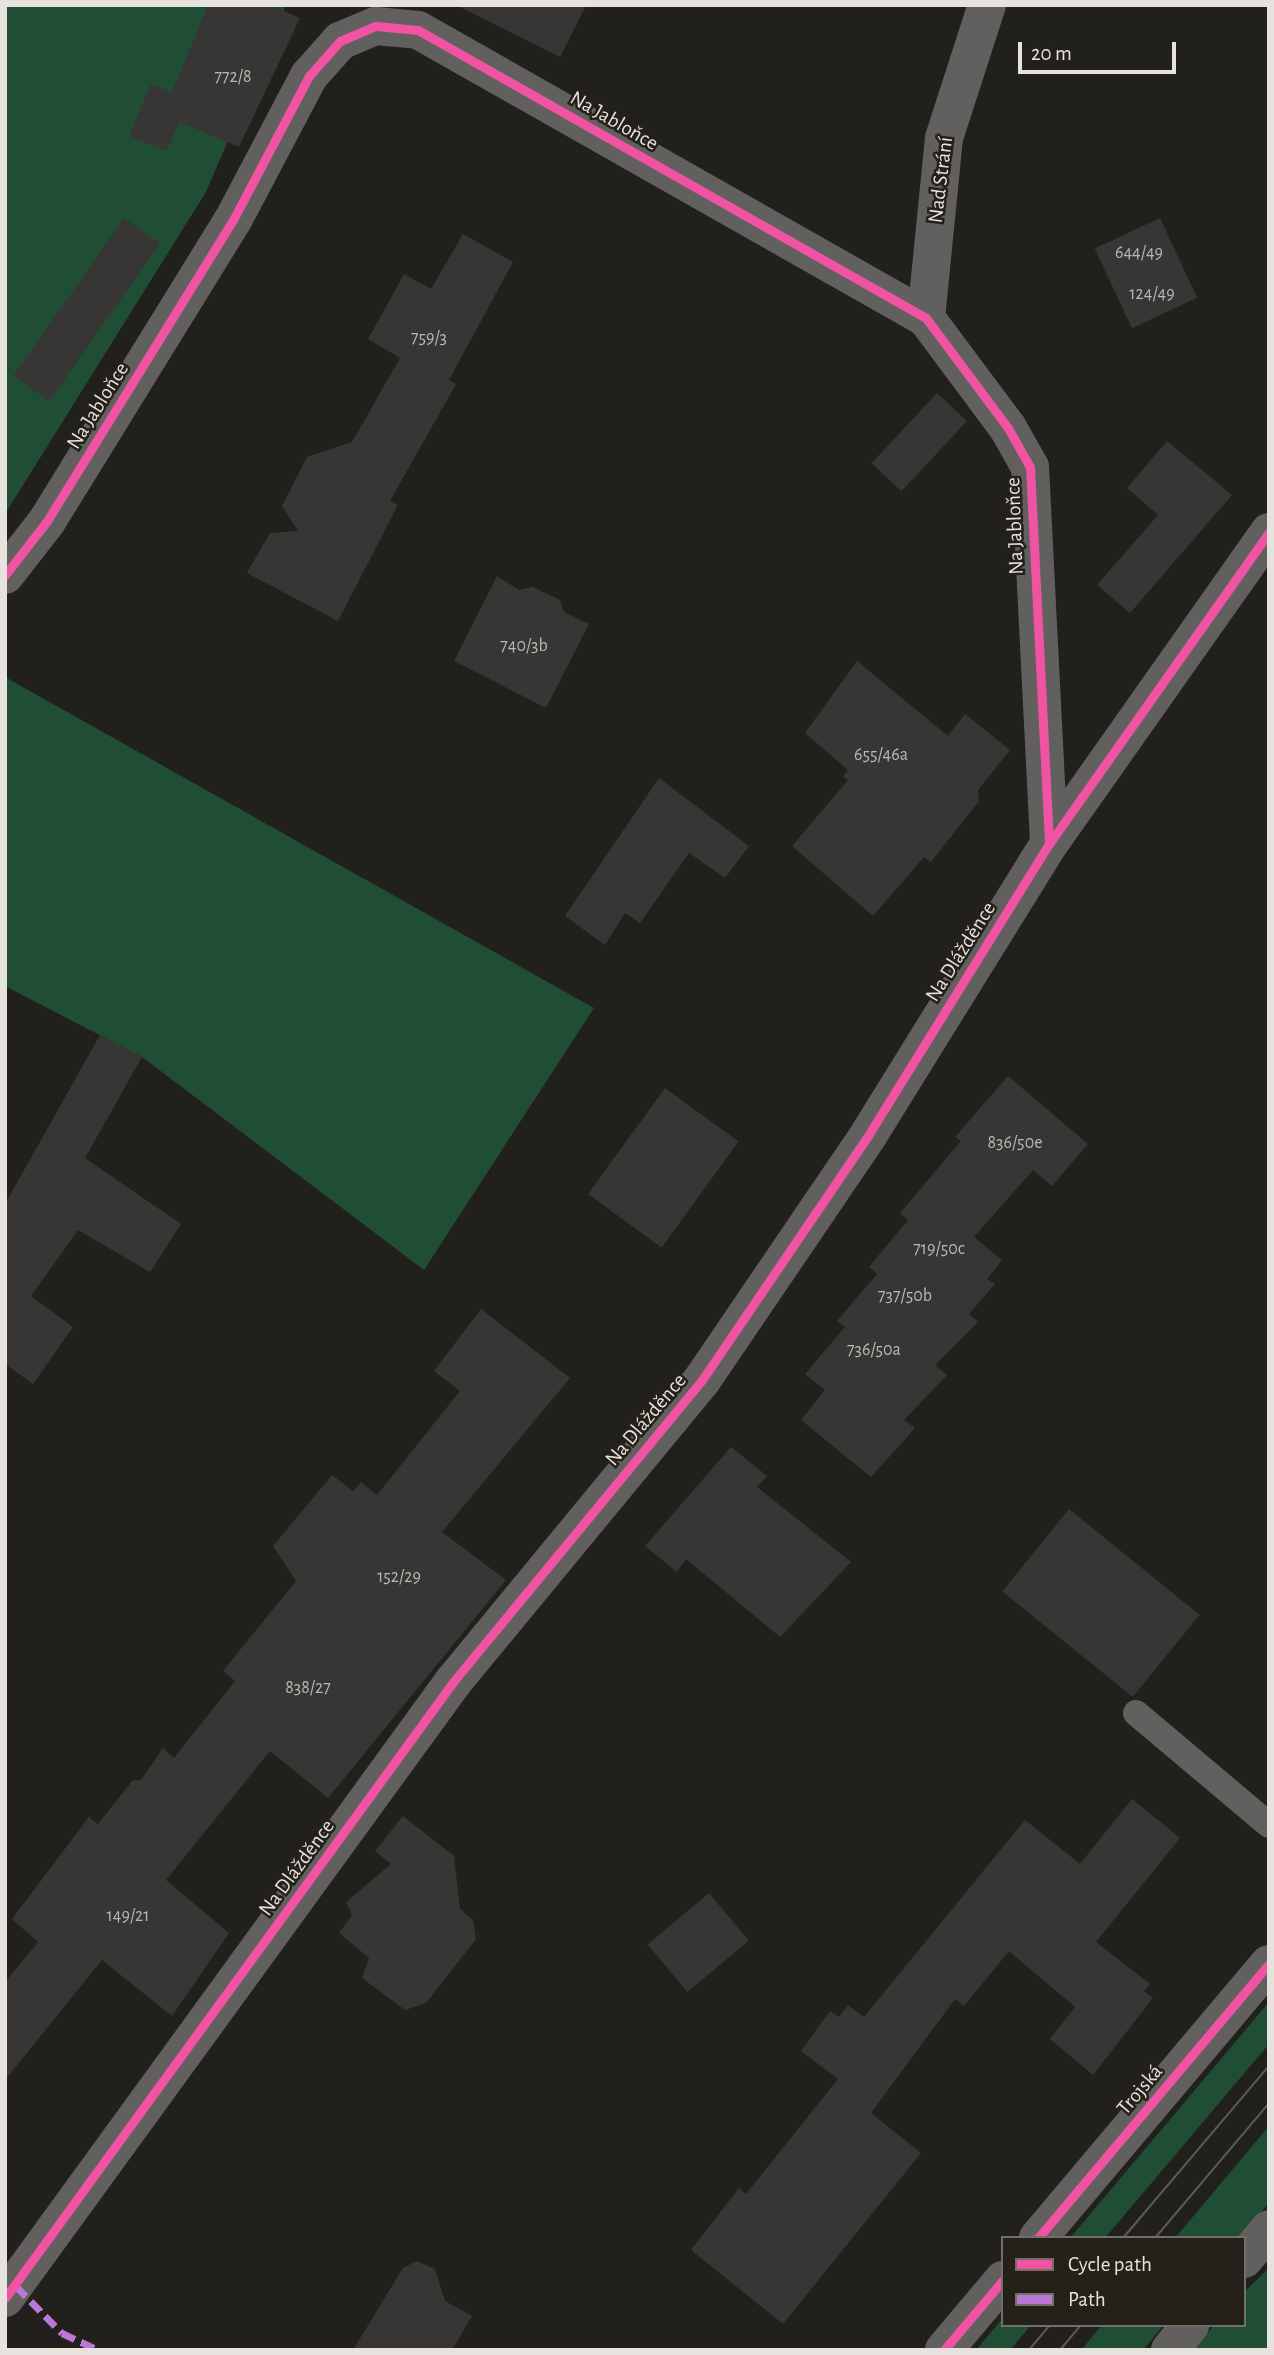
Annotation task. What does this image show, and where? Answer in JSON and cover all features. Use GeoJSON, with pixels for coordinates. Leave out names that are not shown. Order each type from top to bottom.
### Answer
{"type":"FeatureCollection","features":[{"type":"Feature","properties":{"kind":"street","name":"Nad Strání"},"geometry":{"type":"LineString","coordinates":[[926,318],[944,138],[987,5]]}},
{"type":"Feature","properties":{"kind":"street","name":"Na Jabloňce"},"geometry":{"type":"LineString","coordinates":[[5,575],[47,521],[233,220],[309,76],[340,41],[376,26],[418,30],[926,318],[1009,428],[1030,467],[1049,844]]}},
{"type":"Feature","properties":{"kind":"street","name":"Na Dlážděnce"},"geometry":{"type":"LineString","coordinates":[[9,2288],[453,1682],[702,1381],[869,1134],[1049,844],[1269,532]]}},
{"type":"Feature","properties":{"kind":"street","name":"Trojská"},"geometry":{"type":"LineString","coordinates":[[1040,2236],[1269,1964]]}},
{"type":"Feature","properties":{"kind":"street"},"geometry":{"type":"LineString","coordinates":[[1246,2257],[1269,2229]]}},
{"type":"Feature","properties":{"kind":"street"},"geometry":{"type":"LineString","coordinates":[[944,2350],[1001,2282]]}},
{"type":"Feature","properties":{"kind":"street"},"geometry":{"type":"LineString","coordinates":[[1170,2350],[1188,2327]]}},
{"type":"Feature","properties":{"kind":"lane"},"geometry":{"type":"LineString","coordinates":[[1136,1713],[1269,1825]]}},
{"type":"Feature","properties":{"kind":"green space"},"geometry":{"type":"Polygon","coordinates":[[[5,5],[286,5],[206,192],[5,514],[5,5]]]}},
{"type":"Feature","properties":{"kind":"green space"},"geometry":{"type":"Polygon","coordinates":[[[5,677],[594,1008],[424,1270],[142,1057],[5,986],[5,677]]]}},
{"type":"Feature","properties":{"kind":"green space"},"geometry":{"type":"Polygon","coordinates":[[[1269,2002],[1269,2044],[1107,2236],[1072,2236],[1269,2002]]]}},
{"type":"Feature","properties":{"kind":"green space"},"geometry":{"type":"Polygon","coordinates":[[[1269,2126],[1269,2203],[1241,2236],[1177,2236],[1269,2126]]]}},
{"type":"Feature","properties":{"kind":"green space"},"geometry":{"type":"Polygon","coordinates":[[[1269,2268],[1269,2350],[1193,2350],[1212,2327],[1246,2327],[1246,2290],[1269,2268]]]}},
{"type":"Feature","properties":{"kind":"green space"},"geometry":{"type":"Polygon","coordinates":[[[1001,2320],[1001,2327],[1029,2327],[1010,2350],[976,2350],[1001,2320]]]}},
{"type":"Feature","properties":{"kind":"green space"},"geometry":{"type":"Polygon","coordinates":[[[1100,2327],[1162,2327],[1143,2350],[1081,2350],[1100,2327]]]}},
{"type":"Feature","properties":{"kind":"building"},"geometry":{"type":"Polygon","coordinates":[[[208,5],[271,5],[300,18],[239,147],[179,122],[167,151],[129,136],[151,84],[172,92],[208,5]]]}},
{"type":"Feature","properties":{"kind":"building"},"geometry":{"type":"Polygon","coordinates":[[[456,5],[586,5],[560,57],[456,5]]]}},
{"type":"Feature","properties":{"kind":"building"},"geometry":{"type":"Polygon","coordinates":[[[124,218],[160,243],[49,401],[13,376],[124,218]]]}},
{"type":"Feature","properties":{"kind":"building"},"geometry":{"type":"Polygon","coordinates":[[[1160,218],[1197,298],[1132,328],[1095,248],[1160,218]]]}},
{"type":"Feature","properties":{"kind":"building"},"geometry":{"type":"Polygon","coordinates":[[[463,234],[513,262],[449,380],[456,384],[390,501],[398,505],[338,621],[247,573],[270,533],[298,531],[282,506],[307,457],[352,442],[400,358],[368,339],[404,274],[431,289],[463,234]]]}},
{"type":"Feature","properties":{"kind":"building"},"geometry":{"type":"Polygon","coordinates":[[[937,393],[967,421],[902,491],[872,463],[937,393]]]}},
{"type":"Feature","properties":{"kind":"building"},"geometry":{"type":"Polygon","coordinates":[[[1167,441],[1232,495],[1130,613],[1097,585],[1158,515],[1127,488],[1167,441]]]}},
{"type":"Feature","properties":{"kind":"building"},"geometry":{"type":"Polygon","coordinates":[[[497,576],[519,590],[533,587],[560,600],[564,612],[589,624],[546,708],[454,661],[497,576]]]}},
{"type":"Feature","properties":{"kind":"building"},"geometry":{"type":"Polygon","coordinates":[[[857,661],[948,736],[965,714],[1010,750],[978,790],[979,801],[931,862],[924,857],[873,916],[792,846],[848,780],[843,777],[848,770],[805,733],[857,661]]]}},
{"type":"Feature","properties":{"kind":"building"},"geometry":{"type":"Polygon","coordinates":[[[659,778],[749,846],[725,878],[689,853],[640,923],[625,913],[605,945],[565,916],[659,778]]]}},
{"type":"Feature","properties":{"kind":"building"},"geometry":{"type":"Polygon","coordinates":[[[100,1035],[142,1057],[85,1158],[181,1224],[150,1272],[78,1230],[31,1296],[73,1327],[33,1384],[5,1364],[5,1204],[100,1035]]]}},
{"type":"Feature","properties":{"kind":"building"},"geometry":{"type":"Polygon","coordinates":[[[1008,1076],[1088,1144],[1052,1186],[1033,1170],[974,1237],[1002,1260],[987,1279],[995,1284],[969,1314],[978,1322],[935,1365],[947,1375],[904,1420],[915,1428],[871,1477],[801,1420],[825,1390],[805,1374],[845,1327],[837,1321],[877,1274],[869,1267],[908,1220],[900,1213],[961,1141],[955,1137],[1008,1076]]]}},
{"type":"Feature","properties":{"kind":"building"},"geometry":{"type":"Polygon","coordinates":[[[665,1088],[739,1141],[662,1247],[588,1194],[665,1088]]]}},
{"type":"Feature","properties":{"kind":"building"},"geometry":{"type":"Polygon","coordinates":[[[481,1309],[570,1378],[442,1532],[506,1580],[328,1798],[270,1751],[166,1880],[229,1933],[172,2016],[102,1960],[5,2080],[5,1982],[38,1942],[12,1919],[89,1817],[98,1824],[133,1780],[141,1780],[163,1748],[174,1758],[235,1681],[223,1671],[296,1581],[273,1546],[332,1475],[353,1491],[361,1482],[377,1495],[460,1391],[434,1371],[481,1309]]]}},
{"type":"Feature","properties":{"kind":"building"},"geometry":{"type":"Polygon","coordinates":[[[731,1447],[767,1476],[757,1487],[851,1562],[780,1637],[686,1559],[677,1572],[645,1546],[731,1447]]]}},
{"type":"Feature","properties":{"kind":"building"},"geometry":{"type":"Polygon","coordinates":[[[1069,1509],[1200,1615],[1133,1697],[1002,1591],[1069,1509]]]}},
{"type":"Feature","properties":{"kind":"building"},"geometry":{"type":"Polygon","coordinates":[[[1132,1799],[1180,1838],[1096,1942],[1150,1984],[1144,1991],[1153,1998],[1093,2075],[1050,2039],[1075,2007],[1009,1951],[964,2006],[955,1999],[871,2113],[921,2153],[783,2324],[691,2250],[739,2188],[746,2194],[838,2079],[801,2051],[830,2011],[839,2017],[848,2005],[864,2017],[1025,1820],[1080,1864],[1132,1799]]]}},
{"type":"Feature","properties":{"kind":"building"},"geometry":{"type":"Polygon","coordinates":[[[403,1816],[454,1856],[460,1909],[473,1920],[476,1939],[426,2003],[405,2010],[362,1978],[369,1958],[339,1933],[352,1915],[346,1902],[391,1864],[375,1851],[403,1816]]]}},
{"type":"Feature","properties":{"kind":"building"},"geometry":{"type":"Polygon","coordinates":[[[709,1893],[749,1940],[688,1992],[648,1944],[709,1893]]]}},
{"type":"Feature","properties":{"kind":"building"},"geometry":{"type":"Polygon","coordinates":[[[417,2261],[435,2269],[445,2301],[472,2316],[452,2350],[353,2350],[403,2268],[417,2261]]]}},
{"type":"Feature","properties":{"kind":"tram line"},"geometry":{"type":"LineString","coordinates":[[1125,2236],[1269,2066]]}},
{"type":"Feature","properties":{"kind":"tram line"},"geometry":{"type":"LineString","coordinates":[[1157,2236],[1269,2103]]}},
{"type":"Feature","properties":{"kind":"tram line"},"geometry":{"type":"LineString","coordinates":[[1029,2350],[1048,2327]]}},
{"type":"Feature","properties":{"kind":"tram line"},"geometry":{"type":"LineString","coordinates":[[1060,2350],[1079,2327]]}},
{"type":"Feature","properties":{"kind":"marked path"},"geometry":{"type":"LineString","coordinates":[[16,2286],[62,2333],[98,2350]]}},
{"type":"Feature","properties":{"kind":"cycle path"},"geometry":{"type":"LineString","coordinates":[[5,575],[47,521],[233,220],[309,76],[340,41],[376,26],[418,30],[926,318],[1008,428],[1030,467],[1049,844]]}},
{"type":"Feature","properties":{"kind":"cycle path"},"geometry":{"type":"LineString","coordinates":[[5,2298],[453,1682],[702,1380],[869,1134],[1049,844],[1269,532]]}},
{"type":"Feature","properties":{"kind":"cycle path"},"geometry":{"type":"LineString","coordinates":[[1040,2236],[1269,1964]]}},
{"type":"Feature","properties":{"kind":"cycle path"},"geometry":{"type":"LineString","coordinates":[[944,2350],[1001,2282]]}}]}
